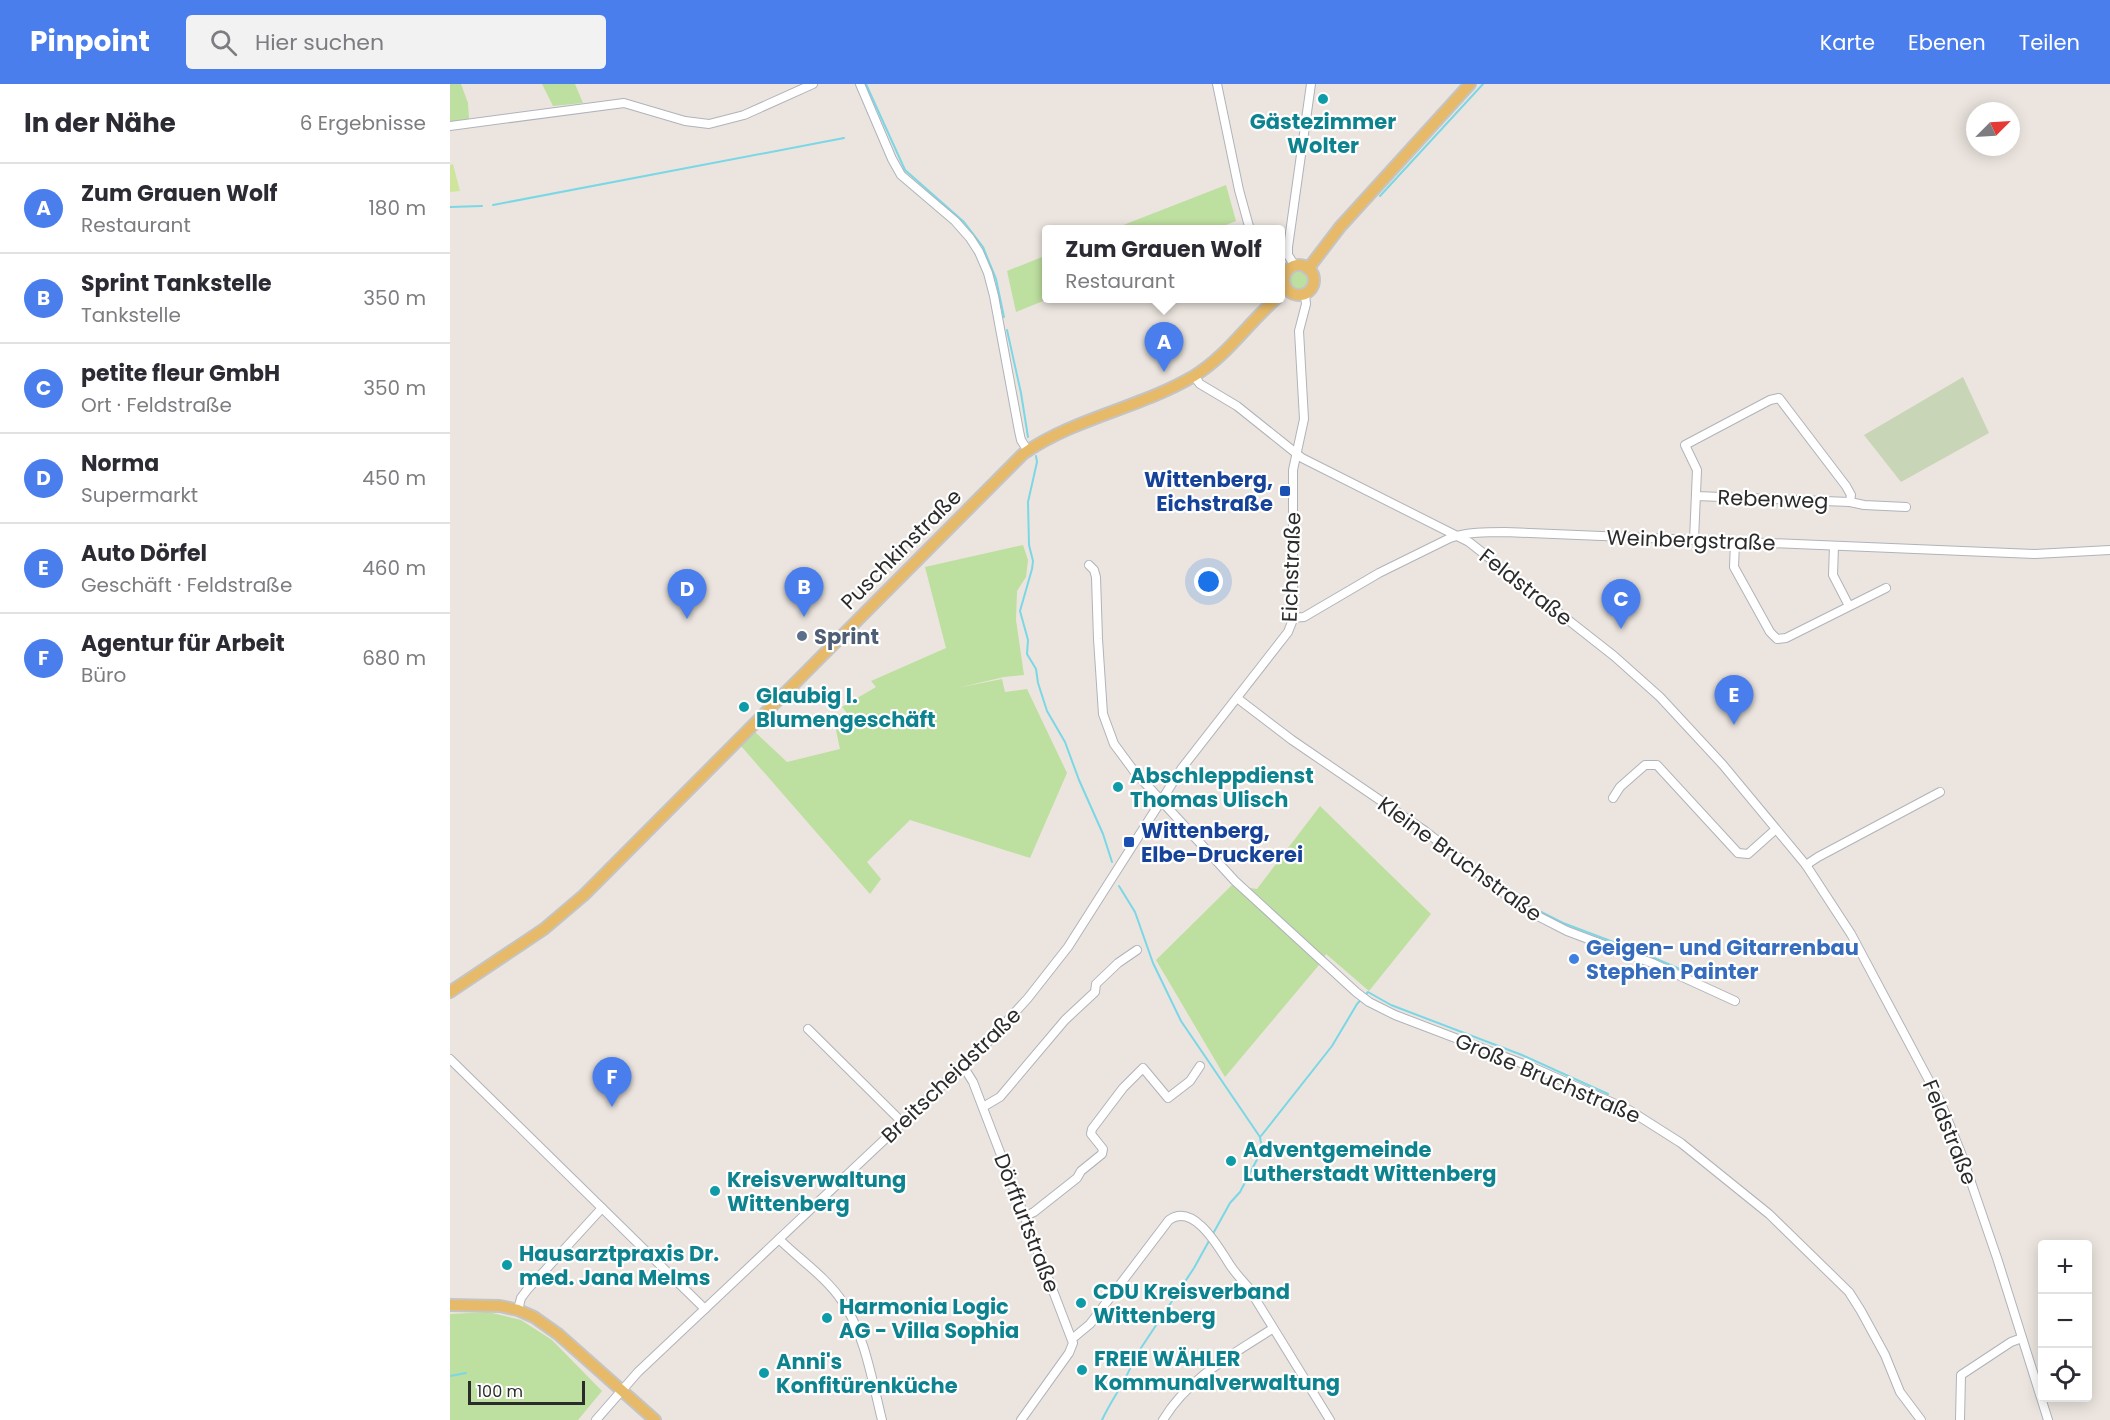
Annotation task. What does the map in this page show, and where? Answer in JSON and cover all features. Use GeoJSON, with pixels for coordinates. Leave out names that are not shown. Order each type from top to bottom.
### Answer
{"type":"FeatureCollection","features":[{"type":"Feature","properties":{"kind":"main road"},"geometry":{"type":"LineString","coordinates":[[1308,269],[1340,227],[1470,84]]}},
{"type":"Feature","properties":{"kind":"main road"},"geometry":{"type":"LineString","coordinates":[[1285,292],[1305,294],[1313,282],[1308,269],[1300,265],[1287,270]]}},
{"type":"Feature","properties":{"kind":"main road","name":"Puschkinstraße"},"geometry":{"type":"LineString","coordinates":[[450,992],[544,929],[584,895],[991,486],[1031,449],[1194,376],[1229,348],[1272,303]]}},
{"type":"Feature","properties":{"kind":"main road"},"geometry":{"type":"LineString","coordinates":[[450,1305],[492,1305],[518,1310],[549,1326],[655,1420]]}},
{"type":"Feature","properties":{"kind":"street"},"geometry":{"type":"LineString","coordinates":[[450,126],[618,103],[630,104],[685,121],[709,124],[744,115],[813,84]]}},
{"type":"Feature","properties":{"kind":"street"},"geometry":{"type":"LineString","coordinates":[[860,84],[896,167],[915,188],[955,221],[979,252],[992,284],[1021,440],[1031,449]]}},
{"type":"Feature","properties":{"kind":"street"},"geometry":{"type":"LineString","coordinates":[[1217,84],[1249,225]]}},
{"type":"Feature","properties":{"kind":"street"},"geometry":{"type":"LineString","coordinates":[[1287,270],[1291,220],[1311,84]]}},
{"type":"Feature","properties":{"kind":"street","name":"Eichstraße"},"geometry":{"type":"LineString","coordinates":[[1161,799],[1188,759],[1288,632],[1292,618],[1293,470],[1304,419],[1299,331],[1306,304],[1305,294]]}},
{"type":"Feature","properties":{"kind":"street","name":"Feldstraße"},"geometry":{"type":"LineString","coordinates":[[1194,376],[1203,386],[1224,397],[1296,454],[1458,535],[1614,656],[1643,681],[1723,765],[1806,865],[1851,934],[1941,1103],[1974,1190],[2048,1420]]}},
{"type":"Feature","properties":{"kind":"street","name":"Rebenweg"},"geometry":{"type":"LineString","coordinates":[[1694,540],[1697,470],[1685,445],[1770,400],[1779,398],[1846,486],[1851,495],[1850,502]]}},
{"type":"Feature","properties":{"kind":"street","name":"Rebenweg"},"geometry":{"type":"LineString","coordinates":[[1696,496],[1850,502],[1906,507]]}},
{"type":"Feature","properties":{"kind":"street","name":"Weinbergstraße"},"geometry":{"type":"LineString","coordinates":[[1292,618],[1304,617],[1379,573],[1458,535],[1505,532],[2052,554],[2110,550]]}},
{"type":"Feature","properties":{"kind":"street"},"geometry":{"type":"LineString","coordinates":[[1735,542],[1734,567],[1770,632],[1777,639],[1786,638],[1886,588]]}},
{"type":"Feature","properties":{"kind":"street"},"geometry":{"type":"LineString","coordinates":[[1834,546],[1833,575],[1849,606]]}},
{"type":"Feature","properties":{"kind":"street","name":"Große Bruchstraße"},"geometry":{"type":"LineString","coordinates":[[1089,565],[1096,573],[1101,702],[1106,725],[1118,751],[1235,881],[1362,997],[1395,1015],[1534,1068],[1618,1105],[1681,1143],[1769,1214],[1849,1292],[1885,1355],[1900,1392],[1921,1420]]}},
{"type":"Feature","properties":{"kind":"street","name":"Kleine Bruchstraße"},"geometry":{"type":"LineString","coordinates":[[1237,698],[1292,740],[1410,820],[1512,902],[1536,917],[1652,963],[1735,1001]]}},
{"type":"Feature","properties":{"kind":"street"},"geometry":{"type":"LineString","coordinates":[[1613,798],[1620,787],[1645,765],[1657,765],[1738,853],[1748,854],[1776,829]]}},
{"type":"Feature","properties":{"kind":"street"},"geometry":{"type":"LineString","coordinates":[[1806,865],[1818,856],[1940,792]]}},
{"type":"Feature","properties":{"kind":"street","name":"Breitscheidstraße"},"geometry":{"type":"LineString","coordinates":[[596,1420],[621,1389],[1010,1019],[1068,948],[1161,799]]}},
{"type":"Feature","properties":{"kind":"street"},"geometry":{"type":"LineString","coordinates":[[982,1107],[1000,1097],[1065,1020],[1095,992],[1096,984],[1118,963],[1137,950]]}},
{"type":"Feature","properties":{"kind":"street"},"geometry":{"type":"LineString","coordinates":[[808,1029],[903,1123]]}},
{"type":"Feature","properties":{"kind":"street"},"geometry":{"type":"LineString","coordinates":[[450,1059],[705,1309]]}},
{"type":"Feature","properties":{"kind":"street","name":"Dörffurtstraße"},"geometry":{"type":"LineString","coordinates":[[963,1066],[973,1082],[1072,1339]]}},
{"type":"Feature","properties":{"kind":"street"},"geometry":{"type":"LineString","coordinates":[[1024,1216],[1034,1212],[1077,1178],[1081,1171],[1102,1154],[1102,1149],[1091,1134],[1092,1129],[1122,1088],[1143,1068],[1168,1098],[1190,1081],[1200,1066]]}},
{"type":"Feature","properties":{"kind":"street"},"geometry":{"type":"LineString","coordinates":[[518,1310],[521,1298],[527,1290],[602,1208]]}},
{"type":"Feature","properties":{"kind":"street"},"geometry":{"type":"LineString","coordinates":[[1021,1420],[1070,1353],[1072,1339],[1090,1324],[1169,1220],[1178,1215],[1189,1217],[1213,1238],[1233,1269],[1254,1295],[1272,1329],[1330,1420]]}},
{"type":"Feature","properties":{"kind":"street"},"geometry":{"type":"LineString","coordinates":[[779,1239],[838,1296],[848,1309],[864,1349],[882,1420]]}},
{"type":"Feature","properties":{"kind":"street"},"geometry":{"type":"LineString","coordinates":[[1165,1419],[1188,1388],[1203,1374],[1272,1329]]}},
{"type":"Feature","properties":{"kind":"street"},"geometry":{"type":"LineString","coordinates":[[1960,1420],[1961,1375],[2011,1342],[2022,1338]]}},
{"type":"Feature","properties":{"kind":"green space"},"geometry":{"type":"Polygon","coordinates":[[[450,84],[461,84],[468,103],[469,119],[450,123],[450,84]]]}},
{"type":"Feature","properties":{"kind":"green space"},"geometry":{"type":"Polygon","coordinates":[[[542,84],[575,84],[583,103],[553,106],[542,84]]]}},
{"type":"Feature","properties":{"kind":"green space"},"geometry":{"type":"Polygon","coordinates":[[[453,164],[460,191],[450,192],[450,165],[453,164]]]}},
{"type":"Feature","properties":{"kind":"green space"},"geometry":{"type":"Polygon","coordinates":[[[1226,185],[1236,221],[1226,225],[1123,225],[1226,185]]]}},
{"type":"Feature","properties":{"kind":"green space"},"geometry":{"type":"Polygon","coordinates":[[[1042,257],[1042,301],[1016,312],[1007,271],[1042,257]]]}},
{"type":"Feature","properties":{"kind":"green space"},"geometry":{"type":"Polygon","coordinates":[[[1295,271],[1303,271],[1308,276],[1306,287],[1295,289],[1290,284],[1290,276],[1295,271]]]}},
{"type":"Feature","properties":{"kind":"green space"},"geometry":{"type":"Polygon","coordinates":[[[1963,377],[1989,433],[1901,482],[1864,435],[1963,377]]]}},
{"type":"Feature","properties":{"kind":"green space"},"geometry":{"type":"Polygon","coordinates":[[[1023,545],[1028,560],[1026,577],[1017,591],[1016,620],[1024,675],[1004,677],[957,688],[1002,679],[1005,692],[1027,689],[1067,773],[1030,858],[910,820],[867,862],[881,879],[870,894],[741,746],[755,732],[787,762],[840,749],[833,716],[847,713],[842,707],[876,687],[871,681],[946,648],[925,567],[1023,545]]]}},
{"type":"Feature","properties":{"kind":"green space"},"geometry":{"type":"Polygon","coordinates":[[[1320,806],[1431,914],[1369,991],[1326,954],[1225,1077],[1156,960],[1232,885],[1257,889],[1320,806]]]}},
{"type":"Feature","properties":{"kind":"green space"},"geometry":{"type":"Polygon","coordinates":[[[488,1312],[521,1320],[552,1340],[602,1391],[578,1420],[450,1420],[450,1314],[488,1312]]]}},
{"type":"Feature","properties":{"kind":"waterway"},"geometry":{"type":"LineString","coordinates":[[866,84],[905,170],[964,222],[983,247],[996,279],[1004,317]]}},
{"type":"Feature","properties":{"kind":"waterway"},"geometry":{"type":"LineString","coordinates":[[1380,196],[1483,84]]}},
{"type":"Feature","properties":{"kind":"waterway"},"geometry":{"type":"LineString","coordinates":[[493,205],[844,138]]}},
{"type":"Feature","properties":{"kind":"waterway"},"geometry":{"type":"LineString","coordinates":[[450,207],[482,206]]}},
{"type":"Feature","properties":{"kind":"waterway"},"geometry":{"type":"LineString","coordinates":[[1007,330],[1028,437]]}},
{"type":"Feature","properties":{"kind":"waterway"},"geometry":{"type":"LineString","coordinates":[[1036,456],[1037,462],[1028,502],[1029,545],[1033,561],[1020,611],[1028,640],[1027,654],[1036,669],[1047,711],[1065,742],[1103,834],[1112,862]]}},
{"type":"Feature","properties":{"kind":"waterway"},"geometry":{"type":"LineString","coordinates":[[1102,1420],[1135,1357],[1194,1268],[1230,1203],[1240,1192],[1262,1150],[1260,1137],[1181,1021],[1153,963],[1135,912],[1119,886]]}},
{"type":"Feature","properties":{"kind":"waterway"},"geometry":{"type":"LineString","coordinates":[[1522,902],[1563,923],[1703,979]]}},
{"type":"Feature","properties":{"kind":"waterway"},"geometry":{"type":"LineString","coordinates":[[1261,1136],[1332,1046],[1357,1004],[1368,992],[1391,1005],[1522,1055],[1608,1094]]}},
{"type":"Feature","properties":{"kind":"waterway"},"geometry":{"type":"LineString","coordinates":[[450,1376],[466,1373]]}},
{"type":"Feature","properties":{"kind":"place","name":"Gästezimmer Wolter"},"geometry":{"type":"Point","coordinates":[1323,99]}},
{"type":"Feature","properties":{"kind":"place","name":"Zum Grauen Wolf"},"geometry":{"type":"Point","coordinates":[1164,372]}},
{"type":"Feature","properties":{"kind":"place","name":"Wittenberg, Eichstraße"},"geometry":{"type":"Point","coordinates":[1285,491]}},
{"type":"Feature","properties":{"kind":"place","name":"Sprint Tankstelle"},"geometry":{"type":"Point","coordinates":[804,617]}},
{"type":"Feature","properties":{"kind":"place","name":"Norma"},"geometry":{"type":"Point","coordinates":[687,619]}},
{"type":"Feature","properties":{"kind":"place","name":"petite fleur GmbH"},"geometry":{"type":"Point","coordinates":[1621,629]}},
{"type":"Feature","properties":{"kind":"place","name":"Sprint"},"geometry":{"type":"Point","coordinates":[802,636]}},
{"type":"Feature","properties":{"kind":"place","name":"Glaubig I. Blumengeschäft"},"geometry":{"type":"Point","coordinates":[744,707]}},
{"type":"Feature","properties":{"kind":"place","name":"Auto Dörfel"},"geometry":{"type":"Point","coordinates":[1734,725]}},
{"type":"Feature","properties":{"kind":"place","name":"Abschleppdienst Thomas Ulisch"},"geometry":{"type":"Point","coordinates":[1118,787]}},
{"type":"Feature","properties":{"kind":"place","name":"Wittenberg, Elbe-Druckerei"},"geometry":{"type":"Point","coordinates":[1129,842]}},
{"type":"Feature","properties":{"kind":"place","name":"Geigen- und Gitarrenbau Stephen Painter"},"geometry":{"type":"Point","coordinates":[1574,959]}},
{"type":"Feature","properties":{"kind":"place","name":"Agentur für Arbeit"},"geometry":{"type":"Point","coordinates":[612,1107]}},
{"type":"Feature","properties":{"kind":"place","name":"Adventgemeinde Lutherstadt Wittenberg"},"geometry":{"type":"Point","coordinates":[1231,1161]}},
{"type":"Feature","properties":{"kind":"place","name":"Kreisverwaltung Wittenberg"},"geometry":{"type":"Point","coordinates":[715,1191]}},
{"type":"Feature","properties":{"kind":"place","name":"Hausarztpraxis Dr. med. Jana Melms"},"geometry":{"type":"Point","coordinates":[507,1265]}},
{"type":"Feature","properties":{"kind":"place","name":"CDU Kreisverband Wittenberg"},"geometry":{"type":"Point","coordinates":[1081,1303]}},
{"type":"Feature","properties":{"kind":"place","name":"Harmonia Logic AG - Villa Sophia"},"geometry":{"type":"Point","coordinates":[827,1318]}},
{"type":"Feature","properties":{"kind":"place","name":"FREIE WÄHLER Kommunalverwaltung"},"geometry":{"type":"Point","coordinates":[1082,1370]}},
{"type":"Feature","properties":{"kind":"place","name":"Anni's Konfitürenküche"},"geometry":{"type":"Point","coordinates":[764,1373]}}]}
